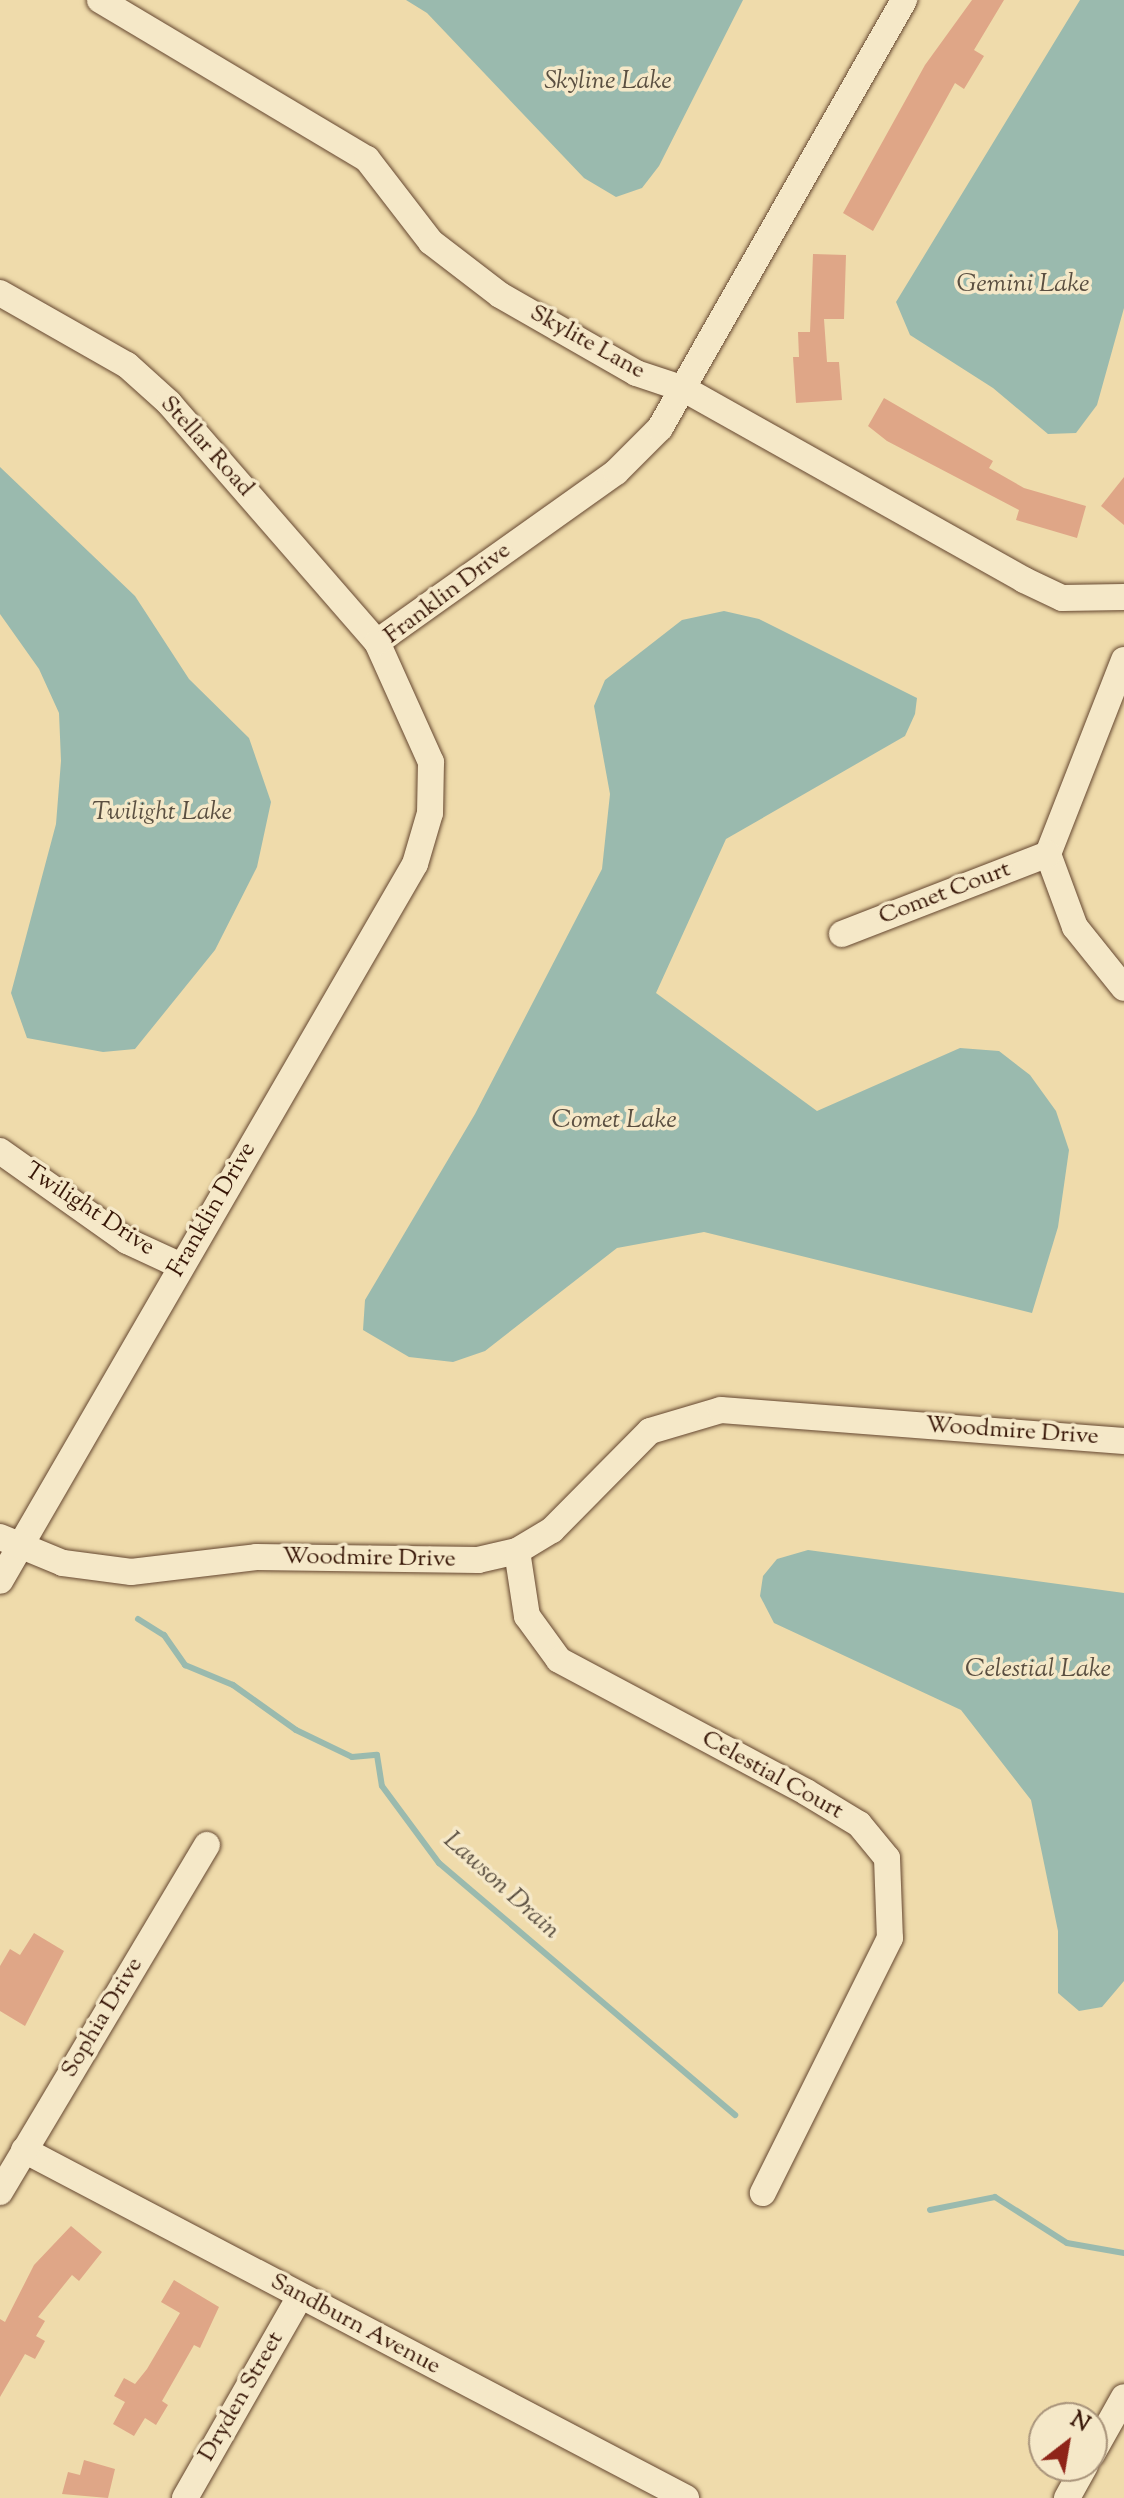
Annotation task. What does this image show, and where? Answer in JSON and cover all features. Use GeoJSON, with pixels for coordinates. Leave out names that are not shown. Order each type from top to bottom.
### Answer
{"type":"FeatureCollection","features":[{"type":"Feature","properties":{"kind":"street","name":"Skylite Lane"},"geometry":{"type":"LineString","coordinates":[[100,0],[367,159],[431,242],[463,271],[636,373],[684,389],[1024,580],[1062,598],[1124,597]]}},
{"type":"Feature","properties":{"kind":"street","name":"Franklin Drive"},"geometry":{"type":"LineString","coordinates":[[0,1581],[10,1542],[181,1266],[415,864],[430,813],[431,762],[377,642],[616,472],[660,428],[904,0]]}},
{"type":"Feature","properties":{"kind":"street","name":"Stellar Road"},"geometry":{"type":"LineString","coordinates":[[0,293],[127,365],[169,403],[377,642]]}},
{"type":"Feature","properties":{"kind":"street"},"geometry":{"type":"LineString","coordinates":[[1124,660],[1048,854],[1075,927],[1124,988]]}},
{"type":"Feature","properties":{"kind":"street","name":"Comet Court"},"geometry":{"type":"LineString","coordinates":[[842,934],[1048,854]]}},
{"type":"Feature","properties":{"kind":"street","name":"Twilight Drive"},"geometry":{"type":"LineString","coordinates":[[0,1151],[127,1241],[181,1266]]}},
{"type":"Feature","properties":{"kind":"street","name":"Woodmire Drive"},"geometry":{"type":"LineString","coordinates":[[10,1542],[93,1570],[131,1572],[256,1557],[444,1562],[517,1551],[578,1507],[631,1446],[694,1413],[1124,1441]]}},
{"type":"Feature","properties":{"kind":"street","name":"Celestial Court"},"geometry":{"type":"LineString","coordinates":[[517,1551],[527,1616],[559,1660],[806,1792],[859,1824],[887,1858],[890,1938],[763,2193]]}},
{"type":"Feature","properties":{"kind":"street","name":"Sophia Drive"},"geometry":{"type":"LineString","coordinates":[[0,2192],[207,1845]]}},
{"type":"Feature","properties":{"kind":"street","name":"Sandburn Avenue"},"geometry":{"type":"LineString","coordinates":[[24,2150],[686,2498]]}},
{"type":"Feature","properties":{"kind":"street","name":"Dryden Street"},"geometry":{"type":"LineString","coordinates":[[185,2498],[300,2296]]}},
{"type":"Feature","properties":{"kind":"street"},"geometry":{"type":"LineString","coordinates":[[1108,2426],[1124,2397]]}},
{"type":"Feature","properties":{"kind":"water","name":"Skyline Lake"},"geometry":{"type":"Polygon","coordinates":[[[406,0],[743,0],[659,166],[642,188],[616,197],[584,178],[427,13],[406,0]]]}},
{"type":"Feature","properties":{"kind":"water","name":"Gemini Lake"},"geometry":{"type":"Polygon","coordinates":[[[1080,0],[1124,0],[1124,308],[1097,405],[1076,433],[1048,434],[993,388],[910,335],[896,302],[1080,0]]]}},
{"type":"Feature","properties":{"kind":"water","name":"Twilight Lake"},"geometry":{"type":"Polygon","coordinates":[[[0,467],[135,596],[189,679],[249,738],[271,802],[257,867],[215,950],[135,1049],[103,1052],[27,1038],[11,993],[56,824],[61,761],[59,713],[39,669],[0,614],[0,467]]]}},
{"type":"Feature","properties":{"kind":"water","name":"Comet Lake"},"geometry":{"type":"Polygon","coordinates":[[[724,611],[759,619],[917,698],[915,714],[905,736],[726,839],[656,993],[817,1111],[960,1048],[999,1051],[1030,1075],[1056,1111],[1069,1150],[1058,1227],[1032,1313],[704,1232],[617,1248],[485,1351],[453,1362],[409,1357],[363,1330],[365,1300],[475,1114],[602,869],[610,794],[594,706],[605,680],[682,620],[724,611]]]}},
{"type":"Feature","properties":{"kind":"water","name":"Celestial Lake"},"geometry":{"type":"Polygon","coordinates":[[[808,1550],[1124,1593],[1124,1981],[1102,2007],[1079,2011],[1058,1993],[1058,1931],[1031,1800],[961,1710],[774,1623],[760,1596],[763,1576],[777,1559],[808,1550]]]}},
{"type":"Feature","properties":{"kind":"building"},"geometry":{"type":"Polygon","coordinates":[[[972,0],[1004,0],[974,50],[984,56],[964,89],[955,83],[873,231],[843,213],[925,65],[972,0]]]}},
{"type":"Feature","properties":{"kind":"building"},"geometry":{"type":"Polygon","coordinates":[[[813,254],[846,255],[844,319],[824,319],[827,362],[839,362],[842,400],[796,403],[793,357],[799,357],[798,332],[810,332],[813,254]]]}},
{"type":"Feature","properties":{"kind":"building"},"geometry":{"type":"Polygon","coordinates":[[[884,398],[993,461],[989,468],[1024,488],[1086,506],[1077,538],[1016,520],[1019,510],[887,441],[868,426],[884,398]]]}},
{"type":"Feature","properties":{"kind":"building"},"geometry":{"type":"Polygon","coordinates":[[[1124,477],[1124,525],[1101,506],[1124,477]]]}},
{"type":"Feature","properties":{"kind":"building"},"geometry":{"type":"Polygon","coordinates":[[[34,1933],[64,1951],[25,2026],[0,2011],[0,1966],[10,1949],[20,1955],[34,1933]]]}},
{"type":"Feature","properties":{"kind":"building"},"geometry":{"type":"Polygon","coordinates":[[[71,2226],[102,2252],[79,2281],[72,2275],[38,2317],[45,2321],[36,2336],[45,2341],[35,2359],[25,2354],[0,2397],[0,2319],[5,2322],[34,2265],[71,2226]]]}},
{"type":"Feature","properties":{"kind":"building"},"geometry":{"type":"Polygon","coordinates":[[[174,2280],[219,2307],[200,2348],[194,2345],[162,2401],[168,2405],[156,2425],[145,2418],[134,2436],[113,2424],[125,2402],[114,2396],[124,2378],[135,2384],[147,2369],[180,2313],[161,2302],[174,2280]]]}},
{"type":"Feature","properties":{"kind":"building"},"geometry":{"type":"Polygon","coordinates":[[[84,2460],[115,2469],[108,2498],[62,2494],[68,2472],[80,2475],[84,2460]]]}},
{"type":"Feature","properties":{"kind":"waterway","name":"Lawson Drain"},"geometry":{"type":"LineString","coordinates":[[138,1619],[164,1635],[185,1665],[233,1685],[296,1730],[352,1757],[377,1755],[382,1786],[439,1863],[735,2115]]}},
{"type":"Feature","properties":{"kind":"waterway","name":"Lawson Drain"},"geometry":{"type":"LineString","coordinates":[[930,2210],[995,2197],[1067,2243],[1124,2253]]}}]}
